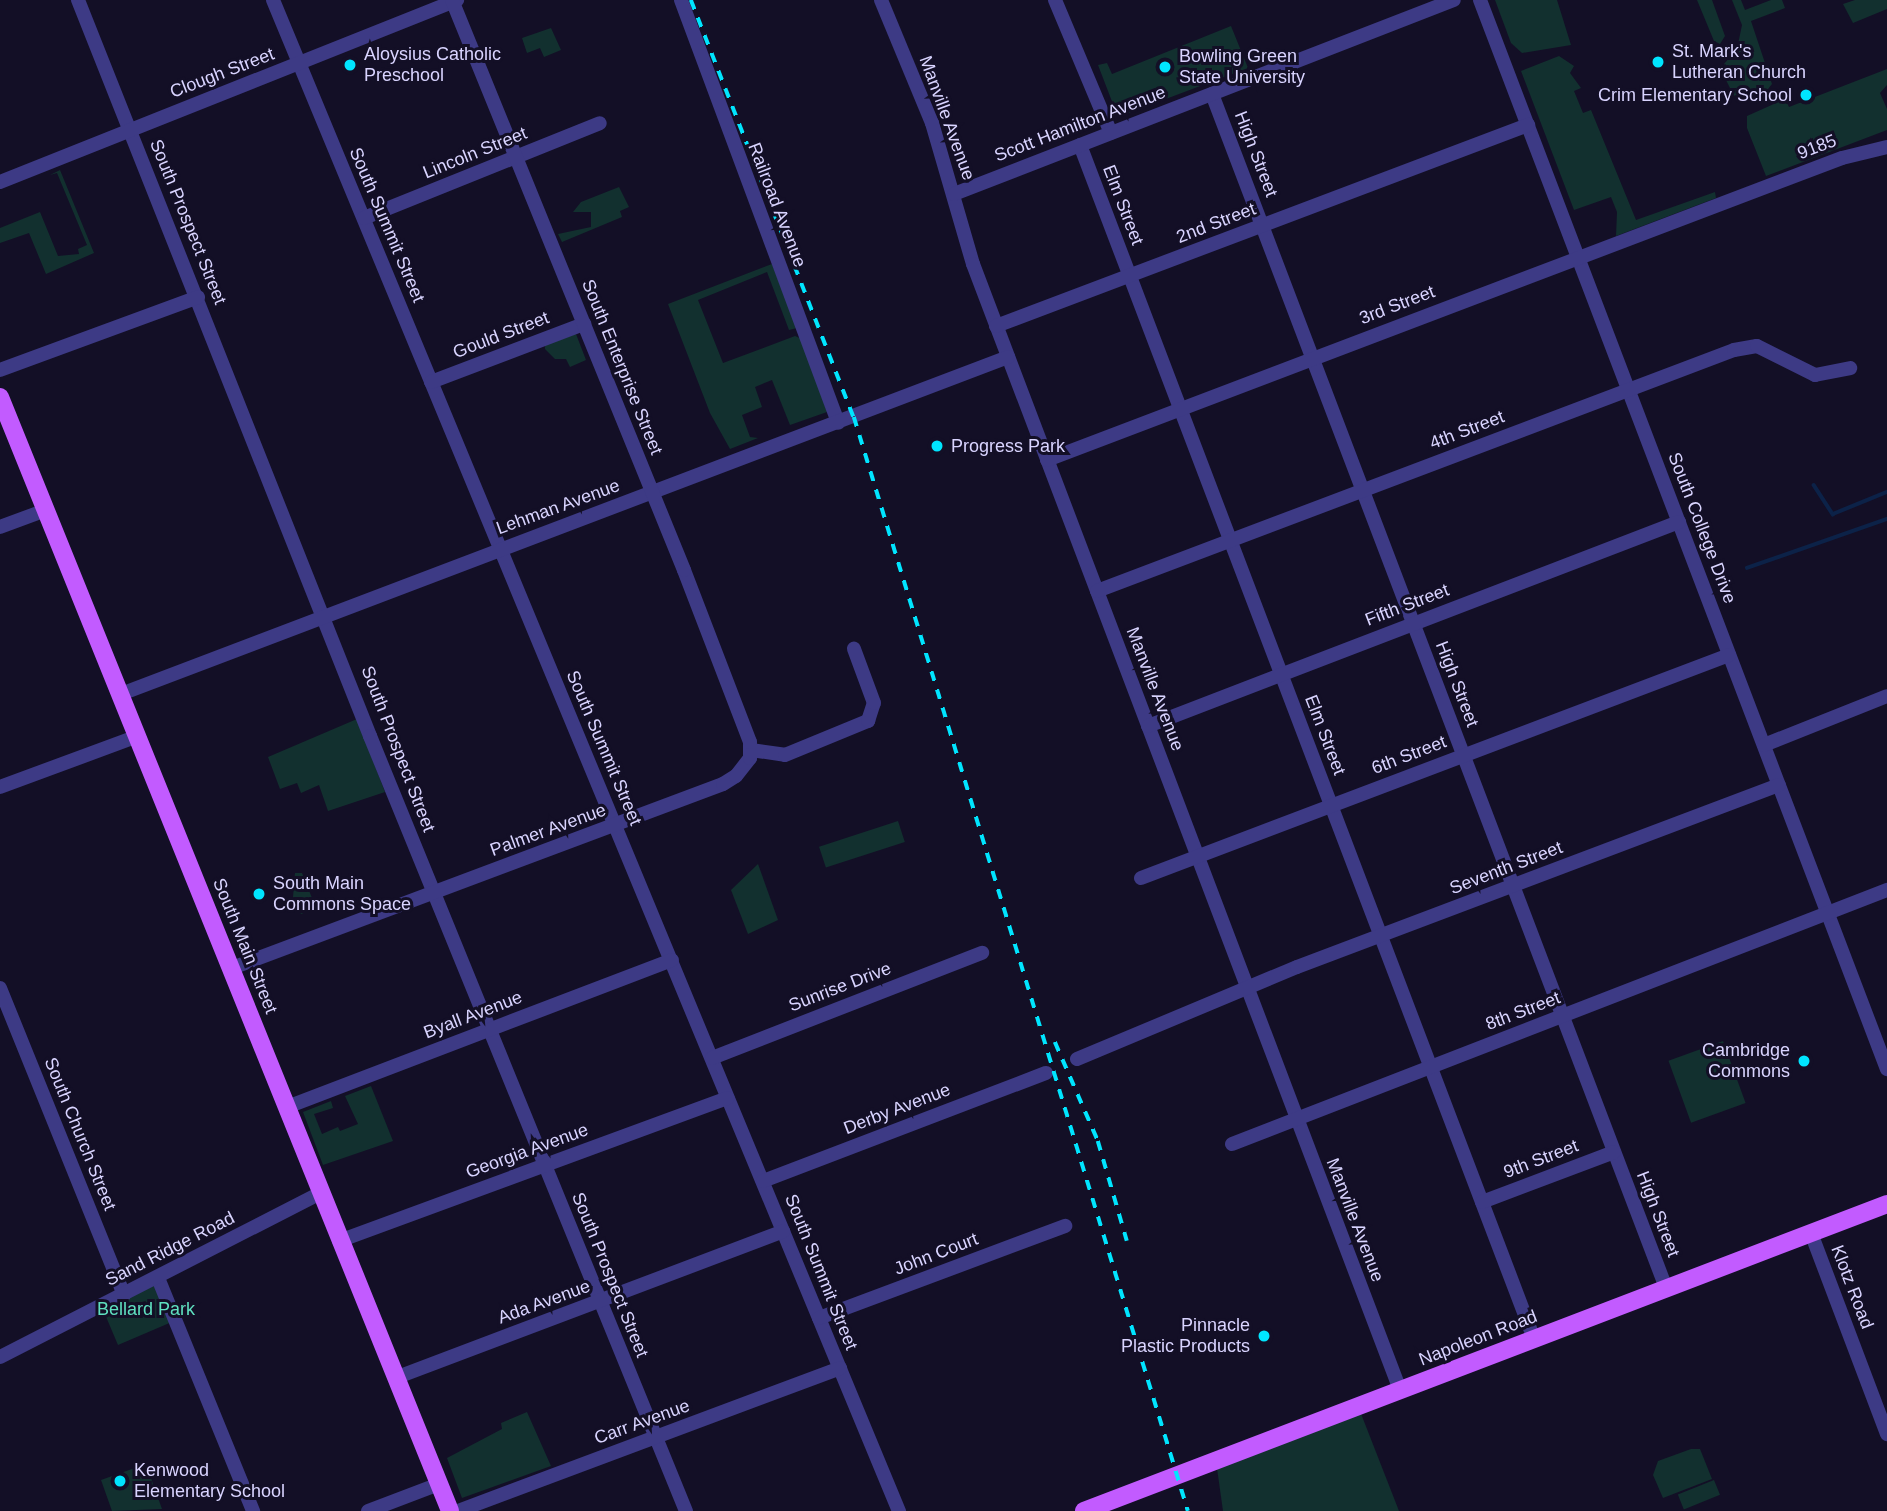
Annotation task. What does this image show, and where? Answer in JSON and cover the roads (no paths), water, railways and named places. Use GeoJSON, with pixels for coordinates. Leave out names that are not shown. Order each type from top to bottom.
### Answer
{"type":"FeatureCollection","features":[{"type":"Feature","properties":{"kind":"main road","name":"South Main Street"},"geometry":{"type":"LineString","coordinates":[[0,397],[450,1511]]}},
{"type":"Feature","properties":{"kind":"main road","name":"Napoleon Road"},"geometry":{"type":"LineString","coordinates":[[1084,1511],[1887,1204]]}},
{"type":"Feature","properties":{"kind":"street","name":"South Prospect Street"},"geometry":{"type":"LineString","coordinates":[[78,0],[434,892],[686,1511]]}},
{"type":"Feature","properties":{"kind":"street","name":"South Summit Street"},"geometry":{"type":"LineString","coordinates":[[273,0],[899,1511]]}},
{"type":"Feature","properties":{"kind":"street","name":"Railroad Avenue"},"geometry":{"type":"LineString","coordinates":[[681,0],[838,423]]}},
{"type":"Feature","properties":{"kind":"street","name":"Manville Avenue"},"geometry":{"type":"LineString","coordinates":[[881,0],[932,123],[970,257],[1400,1390]]}},
{"type":"Feature","properties":{"kind":"street"},"geometry":{"type":"LineString","coordinates":[[1055,0],[1111,133]]}},
{"type":"Feature","properties":{"kind":"street","name":"Scott Hamilton Avenue"},"geometry":{"type":"LineString","coordinates":[[954,194],[1454,0]]}},
{"type":"Feature","properties":{"kind":"street","name":"South College Drive"},"geometry":{"type":"LineString","coordinates":[[1480,0],[1886,1061]]}},
{"type":"Feature","properties":{"kind":"street","name":"Clough Street"},"geometry":{"type":"LineString","coordinates":[[0,182],[454,1]]}},
{"type":"Feature","properties":{"kind":"street","name":"South Enterprise Street"},"geometry":{"type":"LineString","coordinates":[[454,1],[515,158],[653,493],[751,750]]}},
{"type":"Feature","properties":{"kind":"street","name":"High Street"},"geometry":{"type":"LineString","coordinates":[[1212,94],[1666,1288]]}},
{"type":"Feature","properties":{"kind":"street","name":"Lincoln Street"},"geometry":{"type":"LineString","coordinates":[[364,218],[600,123]]}},
{"type":"Feature","properties":{"kind":"street","name":"2nd Street"},"geometry":{"type":"LineString","coordinates":[[996,326],[1528,125]]}},
{"type":"Feature","properties":{"kind":"street","name":"Elm Street"},"geometry":{"type":"LineString","coordinates":[[1080,145],[1534,1339]]}},
{"type":"Feature","properties":{"kind":"street","name":"9185"},"geometry":{"type":"LineString","coordinates":[[1762,188],[1842,158],[1887,147]]}},
{"type":"Feature","properties":{"kind":"street","name":"3rd Street"},"geometry":{"type":"LineString","coordinates":[[1047,460],[1180,407],[1762,188]]}},
{"type":"Feature","properties":{"kind":"street"},"geometry":{"type":"LineString","coordinates":[[0,370],[198,297]]}},
{"type":"Feature","properties":{"kind":"street","name":"Gould Street"},"geometry":{"type":"LineString","coordinates":[[431,382],[584,324]]}},
{"type":"Feature","properties":{"kind":"street","name":"4th Street"},"geometry":{"type":"LineString","coordinates":[[1097,591],[1747,346],[1768,350],[1804,373],[1828,376],[1850,368]]}},
{"type":"Feature","properties":{"kind":"street","name":"Lehman Avenue"},"geometry":{"type":"LineString","coordinates":[[121,694],[1008,357]]}},
{"type":"Feature","properties":{"kind":"street"},"geometry":{"type":"LineString","coordinates":[[0,527],[46,510]]}},
{"type":"Feature","properties":{"kind":"street","name":"Fifth Street"},"geometry":{"type":"LineString","coordinates":[[1149,726],[1679,522]]}},
{"type":"Feature","properties":{"kind":"street"},"geometry":{"type":"LineString","coordinates":[[751,750],[785,755],[868,721],[874,704],[854,649]]}},
{"type":"Feature","properties":{"kind":"street","name":"6th Street"},"geometry":{"type":"LineString","coordinates":[[1141,878],[1729,655]]}},
{"type":"Feature","properties":{"kind":"street"},"geometry":{"type":"LineString","coordinates":[[1764,746],[1887,696]]}},
{"type":"Feature","properties":{"kind":"street"},"geometry":{"type":"LineString","coordinates":[[0,787],[138,736]]}},
{"type":"Feature","properties":{"kind":"street","name":"Palmer Avenue"},"geometry":{"type":"LineString","coordinates":[[232,968],[723,784],[744,768],[751,750]]}},
{"type":"Feature","properties":{"kind":"street","name":"Seventh Street"},"geometry":{"type":"LineString","coordinates":[[1247,987],[1779,785]]}},
{"type":"Feature","properties":{"kind":"street","name":"8th Street"},"geometry":{"type":"LineString","coordinates":[[1232,1144],[1887,890]]}},
{"type":"Feature","properties":{"kind":"street","name":"Sunrise Drive"},"geometry":{"type":"LineString","coordinates":[[712,1058],[982,953]]}},
{"type":"Feature","properties":{"kind":"street","name":"Byall Avenue"},"geometry":{"type":"LineString","coordinates":[[287,1107],[672,960]]}},
{"type":"Feature","properties":{"kind":"street"},"geometry":{"type":"LineString","coordinates":[[1077,1059],[1247,987]]}},
{"type":"Feature","properties":{"kind":"street","name":"South Church Street"},"geometry":{"type":"LineString","coordinates":[[0,988],[124,1295]]}},
{"type":"Feature","properties":{"kind":"street","name":"Derby Avenue"},"geometry":{"type":"LineString","coordinates":[[763,1181],[1046,1073]]}},
{"type":"Feature","properties":{"kind":"street","name":"Georgia Avenue"},"geometry":{"type":"LineString","coordinates":[[340,1241],[728,1098]]}},
{"type":"Feature","properties":{"kind":"street","name":"9th Street"},"geometry":{"type":"LineString","coordinates":[[1482,1202],[1614,1152]]}},
{"type":"Feature","properties":{"kind":"street","name":"Sand Ridge Road"},"geometry":{"type":"LineString","coordinates":[[0,1357],[320,1193]]}},
{"type":"Feature","properties":{"kind":"street","name":"John Court"},"geometry":{"type":"LineString","coordinates":[[819,1318],[1065,1226]]}},
{"type":"Feature","properties":{"kind":"street","name":"Ada Avenue"},"geometry":{"type":"LineString","coordinates":[[395,1378],[783,1231]]}},
{"type":"Feature","properties":{"kind":"street","name":"Klotz Road"},"geometry":{"type":"LineString","coordinates":[[1811,1233],[1887,1434]]}},
{"type":"Feature","properties":{"kind":"street"},"geometry":{"type":"LineString","coordinates":[[158,1278],[253,1511]]}},
{"type":"Feature","properties":{"kind":"street","name":"Carr Avenue"},"geometry":{"type":"LineString","coordinates":[[458,1511],[840,1368]]}},
{"type":"Feature","properties":{"kind":"street"},"geometry":{"type":"LineString","coordinates":[[368,1511],[439,1484]]}},
{"type":"Feature","properties":{"kind":"waterway"},"geometry":{"type":"LineString","coordinates":[[1814,485],[1833,514],[1887,492]]}},
{"type":"Feature","properties":{"kind":"waterway"},"geometry":{"type":"LineString","coordinates":[[1747,568],[1887,519]]}},
{"type":"Feature","properties":{"kind":"railway"},"geometry":{"type":"LineString","coordinates":[[691,0],[854,417],[1188,1511]]}},
{"type":"Feature","properties":{"kind":"railway"},"geometry":{"type":"LineString","coordinates":[[1055,1042],[1098,1141],[1127,1241]]}},
{"type":"Feature","properties":{"kind":"place","name":"St. Mark's Lutheran Church"},"geometry":{"type":"Point","coordinates":[1658,62]}},
{"type":"Feature","properties":{"kind":"place","name":"Aloysius Catholic Preschool"},"geometry":{"type":"Point","coordinates":[350,65]}},
{"type":"Feature","properties":{"kind":"place","name":"Bowling Green State University"},"geometry":{"type":"Point","coordinates":[1165,67]}},
{"type":"Feature","properties":{"kind":"place","name":"Crim Elementary School"},"geometry":{"type":"Point","coordinates":[1806,95]}},
{"type":"Feature","properties":{"kind":"place","name":"Progress Park"},"geometry":{"type":"Point","coordinates":[937,446]}},
{"type":"Feature","properties":{"kind":"place","name":"South Main Commons Space"},"geometry":{"type":"Point","coordinates":[259,894]}},
{"type":"Feature","properties":{"kind":"place","name":"Cambridge Commons"},"geometry":{"type":"Point","coordinates":[1804,1061]}},
{"type":"Feature","properties":{"kind":"place","name":"Pinnacle Plastic Products"},"geometry":{"type":"Point","coordinates":[1264,1336]}},
{"type":"Feature","properties":{"kind":"place","name":"Kenwood Elementary School"},"geometry":{"type":"Point","coordinates":[120,1481]}},
{"type":"Feature","properties":{"kind":"park label","name":"Bellard Park"},"geometry":{"type":"Point","coordinates":[146,1309]}}]}
